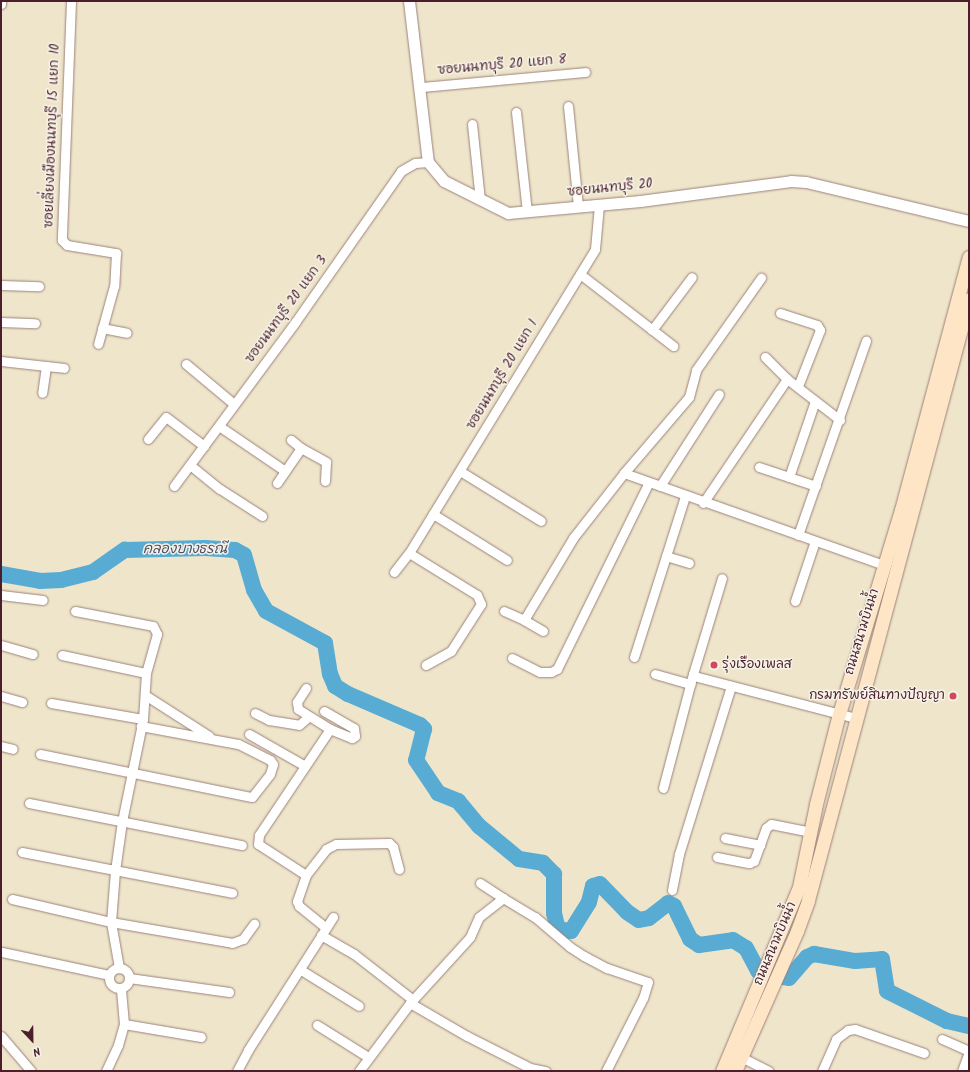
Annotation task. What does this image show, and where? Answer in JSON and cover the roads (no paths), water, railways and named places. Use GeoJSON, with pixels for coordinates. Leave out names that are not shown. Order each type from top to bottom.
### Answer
{"type":"FeatureCollection","features":[{"type":"Feature","properties":{"kind":"main road","name":"ถนนสนามบินน้ำ"},"geometry":{"type":"LineString","coordinates":[[722,1071],[772,969],[799,887],[838,714],[902,510],[969,257]]}},
{"type":"Feature","properties":{"kind":"main road","name":"ถนนสนามบินน้ำ"},"geometry":{"type":"LineString","coordinates":[[772,969],[797,931],[808,900],[855,718],[969,298]]}},
{"type":"Feature","properties":{"kind":"main road","name":"ถนนสนามบินน้ำ"},"geometry":{"type":"LineString","coordinates":[[735,1071],[763,990]]}},
{"type":"Feature","properties":{"kind":"street","name":"ซอยเลี่ยงเมืองนนทบุรี 15 แยก 10"},"geometry":{"type":"LineString","coordinates":[[71,1],[62,240],[67,245],[116,253],[114,286],[98,344]]}},
{"type":"Feature","properties":{"kind":"street"},"geometry":{"type":"LineString","coordinates":[[409,1],[421,87],[428,162]]}},
{"type":"Feature","properties":{"kind":"street","name":"ซอยนนทบุรี 20 แยก 8"},"geometry":{"type":"LineString","coordinates":[[421,87],[585,72]]}},
{"type":"Feature","properties":{"kind":"street"},"geometry":{"type":"LineString","coordinates":[[568,106],[578,206]]}},
{"type":"Feature","properties":{"kind":"street"},"geometry":{"type":"LineString","coordinates":[[516,112],[526,211]]}},
{"type":"Feature","properties":{"kind":"street"},"geometry":{"type":"LineString","coordinates":[[472,124],[480,200]]}},
{"type":"Feature","properties":{"kind":"street","name":"ซอยนนทบุรี 20"},"geometry":{"type":"LineString","coordinates":[[428,162],[444,180],[480,200],[508,213],[599,205],[791,181],[806,182],[969,221]]}},
{"type":"Feature","properties":{"kind":"street","name":"ซอยนนทบุรี 20 แยก 3"},"geometry":{"type":"LineString","coordinates":[[174,486],[219,426],[401,171],[415,163],[428,162]]}},
{"type":"Feature","properties":{"kind":"street","name":"ซอยนนทบุรี 20 แยก 1"},"geometry":{"type":"LineString","coordinates":[[394,572],[410,553],[595,249],[599,205]]}},
{"type":"Feature","properties":{"kind":"street"},"geometry":{"type":"LineString","coordinates":[[580,274],[673,346]]}},
{"type":"Feature","properties":{"kind":"street"},"geometry":{"type":"LineString","coordinates":[[652,330],[692,277]]}},
{"type":"Feature","properties":{"kind":"street"},"geometry":{"type":"LineString","coordinates":[[524,620],[573,538],[624,473],[689,397],[696,370],[761,278]]}},
{"type":"Feature","properties":{"kind":"street"},"geometry":{"type":"LineString","coordinates":[[1,284],[38,286]]}},
{"type":"Feature","properties":{"kind":"street"},"geometry":{"type":"LineString","coordinates":[[780,312],[817,326],[820,330],[798,386]]}},
{"type":"Feature","properties":{"kind":"street"},"geometry":{"type":"LineString","coordinates":[[1,322],[35,322]]}},
{"type":"Feature","properties":{"kind":"street"},"geometry":{"type":"LineString","coordinates":[[102,328],[127,333]]}},
{"type":"Feature","properties":{"kind":"street"},"geometry":{"type":"LineString","coordinates":[[798,535],[840,420],[866,341]]}},
{"type":"Feature","properties":{"kind":"street"},"geometry":{"type":"LineString","coordinates":[[765,357],[788,379],[840,420]]}},
{"type":"Feature","properties":{"kind":"street"},"geometry":{"type":"LineString","coordinates":[[1,361],[64,368]]}},
{"type":"Feature","properties":{"kind":"street"},"geometry":{"type":"LineString","coordinates":[[186,364],[234,404]]}},
{"type":"Feature","properties":{"kind":"street"},"geometry":{"type":"LineString","coordinates":[[42,393],[46,366]]}},
{"type":"Feature","properties":{"kind":"street"},"geometry":{"type":"LineString","coordinates":[[703,503],[788,379]]}},
{"type":"Feature","properties":{"kind":"street"},"geometry":{"type":"LineString","coordinates":[[660,486],[718,394]]}},
{"type":"Feature","properties":{"kind":"street"},"geometry":{"type":"LineString","coordinates":[[789,477],[815,401]]}},
{"type":"Feature","properties":{"kind":"street"},"geometry":{"type":"LineString","coordinates":[[148,438],[166,417],[204,446]]}},
{"type":"Feature","properties":{"kind":"street"},"geometry":{"type":"LineString","coordinates":[[219,426],[285,471]]}},
{"type":"Feature","properties":{"kind":"street"},"geometry":{"type":"LineString","coordinates":[[291,440],[301,448],[326,462],[325,481]]}},
{"type":"Feature","properties":{"kind":"street"},"geometry":{"type":"LineString","coordinates":[[277,483],[301,448]]}},
{"type":"Feature","properties":{"kind":"street"},"geometry":{"type":"LineString","coordinates":[[190,465],[220,489],[262,516]]}},
{"type":"Feature","properties":{"kind":"street"},"geometry":{"type":"LineString","coordinates":[[759,467],[816,486]]}},
{"type":"Feature","properties":{"kind":"street"},"geometry":{"type":"LineString","coordinates":[[460,471],[541,520]]}},
{"type":"Feature","properties":{"kind":"street"},"geometry":{"type":"LineString","coordinates":[[624,473],[703,503],[884,565]]}},
{"type":"Feature","properties":{"kind":"street"},"geometry":{"type":"LineString","coordinates":[[512,658],[540,672],[551,672],[557,669],[649,482]]}},
{"type":"Feature","properties":{"kind":"street"},"geometry":{"type":"LineString","coordinates":[[634,657],[685,496]]}},
{"type":"Feature","properties":{"kind":"street"},"geometry":{"type":"LineString","coordinates":[[433,514],[507,560]]}},
{"type":"Feature","properties":{"kind":"street"},"geometry":{"type":"LineString","coordinates":[[795,601],[815,541]]}},
{"type":"Feature","properties":{"kind":"street"},"geometry":{"type":"LineString","coordinates":[[410,553],[477,595],[481,604],[451,651],[426,665]]}},
{"type":"Feature","properties":{"kind":"street"},"geometry":{"type":"LineString","coordinates":[[666,556],[689,563]]}},
{"type":"Feature","properties":{"kind":"street"},"geometry":{"type":"LineString","coordinates":[[663,788],[692,680],[722,578]]}},
{"type":"Feature","properties":{"kind":"street"},"geometry":{"type":"LineString","coordinates":[[1,595],[43,600]]}},
{"type":"Feature","properties":{"kind":"street"},"geometry":{"type":"LineString","coordinates":[[75,611],[153,626],[157,634],[146,673],[142,723],[122,821],[116,871],[111,922],[119,968]]}},
{"type":"Feature","properties":{"kind":"street"},"geometry":{"type":"LineString","coordinates":[[504,611],[543,631]]}},
{"type":"Feature","properties":{"kind":"street"},"geometry":{"type":"LineString","coordinates":[[1,645],[32,654]]}},
{"type":"Feature","properties":{"kind":"street"},"geometry":{"type":"LineString","coordinates":[[62,655],[146,673]]}},
{"type":"Feature","properties":{"kind":"street"},"geometry":{"type":"LineString","coordinates":[[655,674],[731,686],[855,718]]}},
{"type":"Feature","properties":{"kind":"street"},"geometry":{"type":"LineString","coordinates":[[672,890],[680,854],[731,686]]}},
{"type":"Feature","properties":{"kind":"street"},"geometry":{"type":"LineString","coordinates":[[306,688],[296,705],[309,716],[330,729],[352,738],[356,733],[354,728],[324,711]]}},
{"type":"Feature","properties":{"kind":"street"},"geometry":{"type":"LineString","coordinates":[[145,695],[213,739]]}},
{"type":"Feature","properties":{"kind":"street"},"geometry":{"type":"LineString","coordinates":[[1,696],[22,702]]}},
{"type":"Feature","properties":{"kind":"street"},"geometry":{"type":"LineString","coordinates":[[40,754],[252,797],[270,774],[273,764],[270,760],[238,744],[51,703]]}},
{"type":"Feature","properties":{"kind":"street"},"geometry":{"type":"LineString","coordinates":[[255,713],[269,720],[299,725],[309,716]]}},
{"type":"Feature","properties":{"kind":"street"},"geometry":{"type":"LineString","coordinates":[[306,875],[258,844],[259,835],[330,729]]}},
{"type":"Feature","properties":{"kind":"street"},"geometry":{"type":"LineString","coordinates":[[250,734],[305,766]]}},
{"type":"Feature","properties":{"kind":"street"},"geometry":{"type":"LineString","coordinates":[[1,746],[13,748]]}},
{"type":"Feature","properties":{"kind":"street"},"geometry":{"type":"LineString","coordinates":[[29,803],[242,844]]}},
{"type":"Feature","properties":{"kind":"street"},"geometry":{"type":"LineString","coordinates":[[717,857],[749,863],[754,861],[766,828],[771,824],[811,832]]}},
{"type":"Feature","properties":{"kind":"street"},"geometry":{"type":"LineString","coordinates":[[724,838],[760,845]]}},
{"type":"Feature","properties":{"kind":"street"},"geometry":{"type":"LineString","coordinates":[[399,869],[393,848],[389,843],[336,844],[326,849],[306,875],[297,901],[299,906],[323,931],[354,954],[411,1002],[467,1036],[530,1068],[546,1071]]}},
{"type":"Feature","properties":{"kind":"street"},"geometry":{"type":"LineString","coordinates":[[22,852],[232,893]]}},
{"type":"Feature","properties":{"kind":"street"},"geometry":{"type":"LineString","coordinates":[[480,883],[535,917],[570,947],[584,956],[607,968],[648,982],[643,998],[606,1071]]}},
{"type":"Feature","properties":{"kind":"street"},"geometry":{"type":"LineString","coordinates":[[12,898],[111,922],[232,943],[243,939],[254,924]]}},
{"type":"Feature","properties":{"kind":"street"},"geometry":{"type":"LineString","coordinates":[[359,1071],[368,1057],[411,1002],[470,937],[479,917],[503,898]]}},
{"type":"Feature","properties":{"kind":"street"},"geometry":{"type":"LineString","coordinates":[[237,1071],[248,1050],[301,970],[323,931],[333,917]]}},
{"type":"Feature","properties":{"kind":"street"},"geometry":{"type":"LineString","coordinates":[[2,952],[109,975],[119,968]]}},
{"type":"Feature","properties":{"kind":"street"},"geometry":{"type":"LineString","coordinates":[[119,968],[127,972],[129,978]]}},
{"type":"Feature","properties":{"kind":"street"},"geometry":{"type":"LineString","coordinates":[[301,970],[359,1006]]}},
{"type":"Feature","properties":{"kind":"street"},"geometry":{"type":"LineString","coordinates":[[109,975],[111,985],[122,988]]}},
{"type":"Feature","properties":{"kind":"street"},"geometry":{"type":"LineString","coordinates":[[106,1071],[118,1045],[124,1024],[122,988],[129,978]]}},
{"type":"Feature","properties":{"kind":"street"},"geometry":{"type":"LineString","coordinates":[[129,978],[229,992]]}},
{"type":"Feature","properties":{"kind":"street"},"geometry":{"type":"LineString","coordinates":[[124,1024],[201,1037]]}},
{"type":"Feature","properties":{"kind":"street"},"geometry":{"type":"LineString","coordinates":[[317,1025],[368,1057]]}},
{"type":"Feature","properties":{"kind":"street"},"geometry":{"type":"LineString","coordinates":[[822,1071],[836,1039],[848,1030],[855,1029],[924,1053]]}},
{"type":"Feature","properties":{"kind":"street"},"geometry":{"type":"LineString","coordinates":[[1,1036],[31,1071]]}},
{"type":"Feature","properties":{"kind":"street"},"geometry":{"type":"LineString","coordinates":[[942,1039],[969,1051],[962,1071]]}},
{"type":"Feature","properties":{"kind":"street"},"geometry":{"type":"LineString","coordinates":[[741,1057],[769,1071]]}},
{"type":"Feature","properties":{"kind":"waterway","name":"คลองบางธรณี"},"geometry":{"type":"LineString","coordinates":[[1,574],[40,581],[61,580],[93,572],[125,550],[205,548],[235,550],[244,555],[254,590],[266,611],[325,643],[330,674],[335,686],[348,694],[420,725],[424,729],[416,760],[438,793],[458,801],[479,826],[519,859],[543,863],[554,874],[554,913],[557,926],[562,930],[571,931],[589,902],[593,886],[600,884],[627,912],[639,920],[649,918],[668,903],[674,906],[690,939],[699,945],[733,940],[746,948],[758,971],[766,975],[789,978],[807,957],[814,954],[855,961],[882,959],[887,991],[947,1021],[969,1026]]}},
{"type":"Feature","properties":{"kind":"place","name":"รุ่งเรืองเพลส"},"geometry":{"type":"Point","coordinates":[714,665]}},
{"type":"Feature","properties":{"kind":"place","name":"กรมทรัพย์สินทางปัญญา"},"geometry":{"type":"Point","coordinates":[953,696]}}]}
